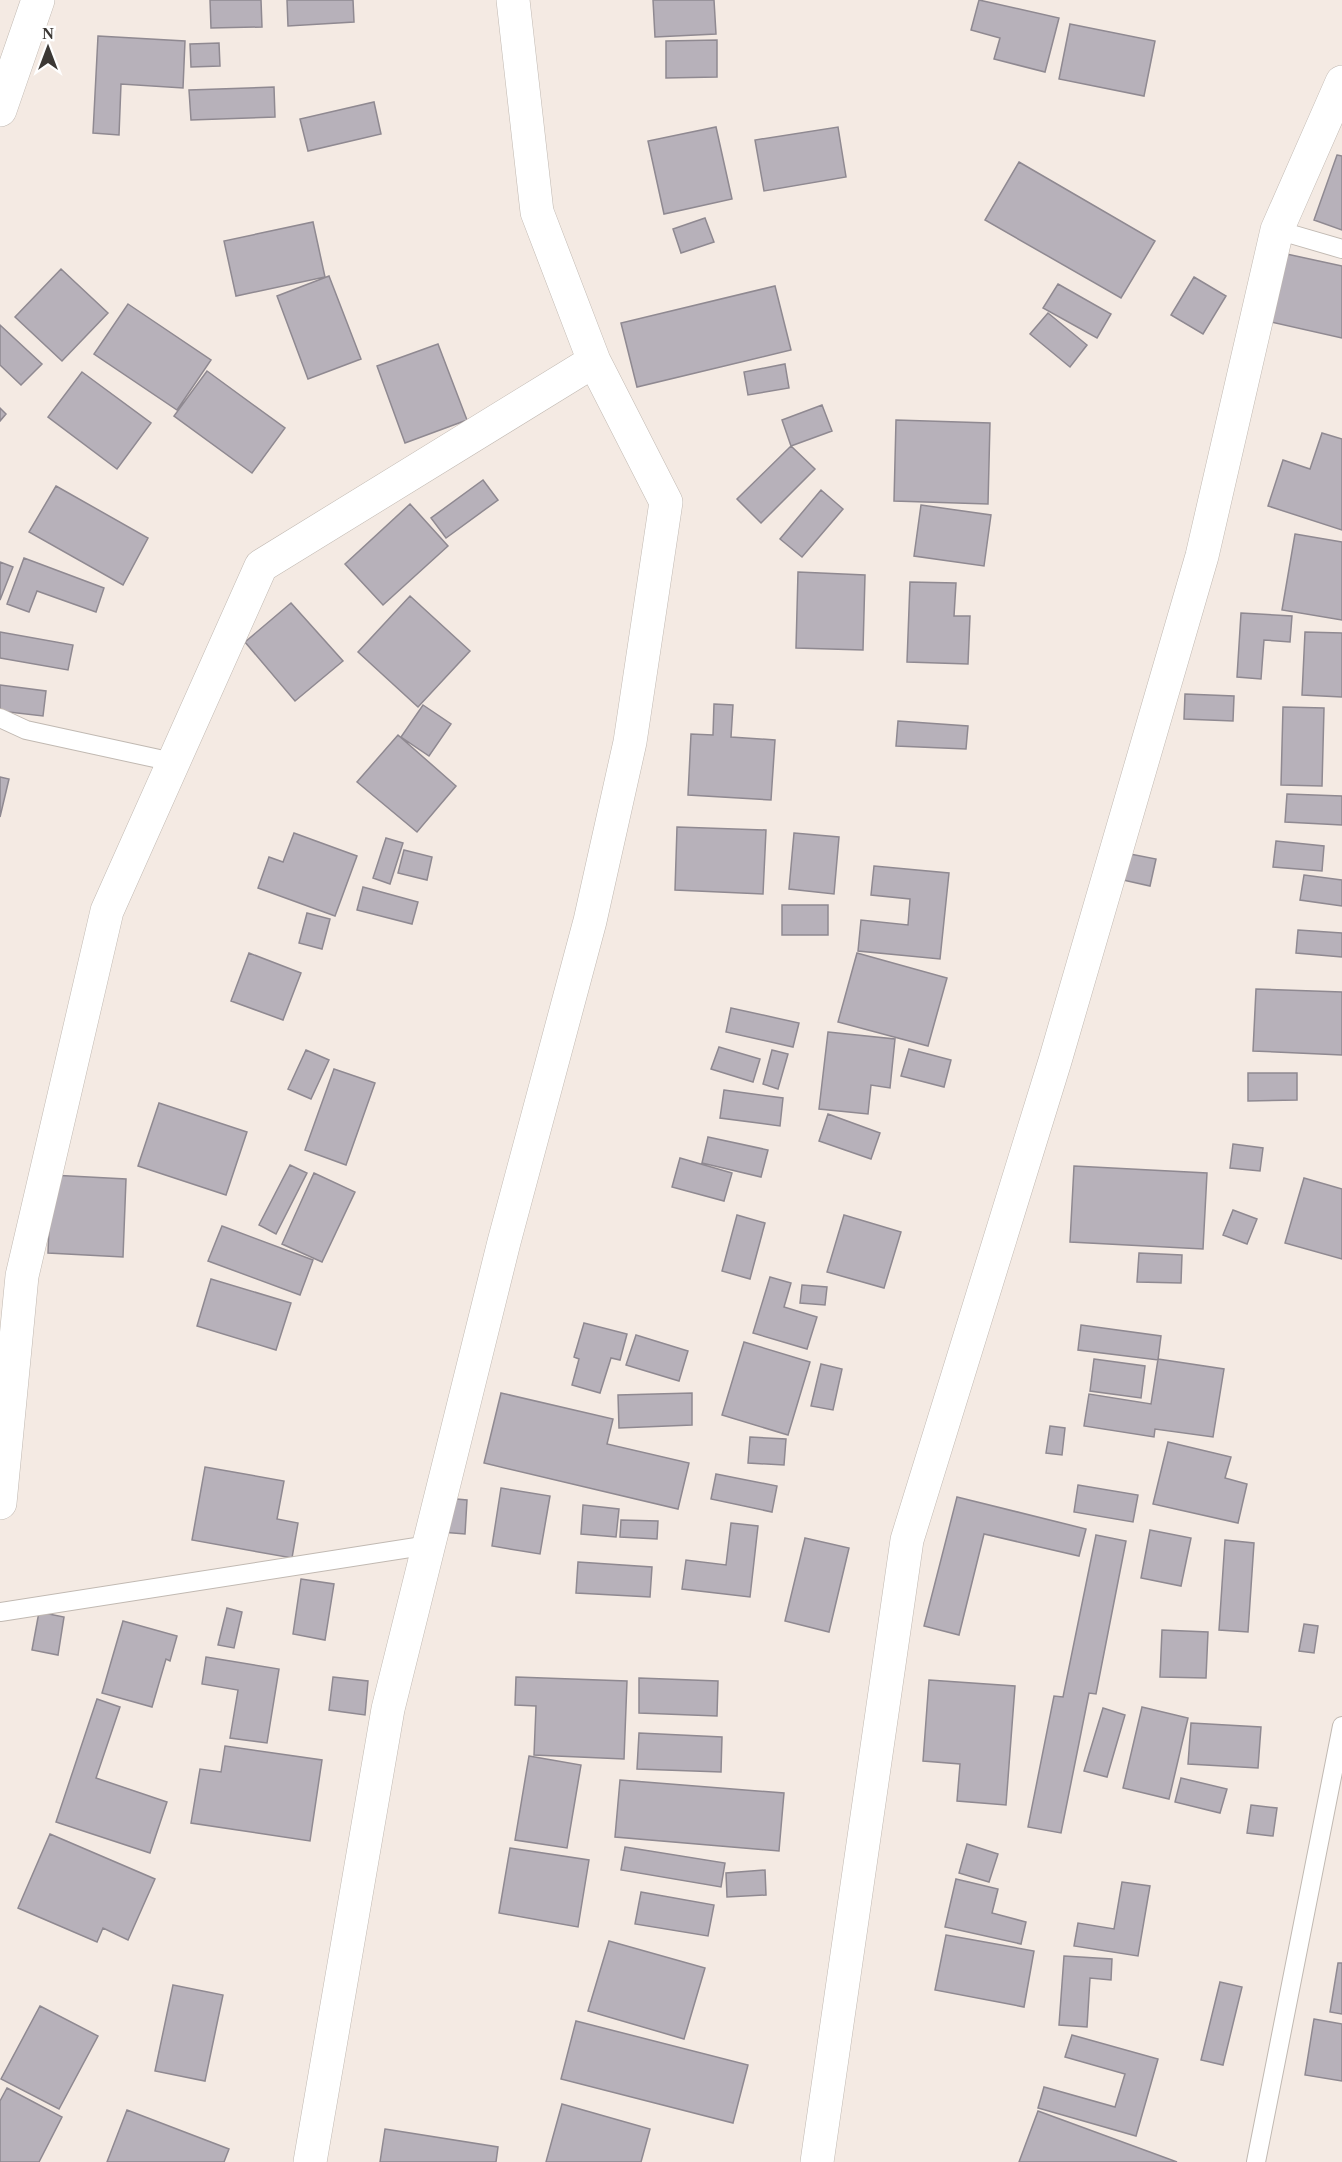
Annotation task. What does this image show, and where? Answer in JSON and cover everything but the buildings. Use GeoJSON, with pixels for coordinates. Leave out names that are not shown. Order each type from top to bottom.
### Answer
{"type":"FeatureCollection","features":[{"type":"Feature","properties":{"kind":"street"},"geometry":{"type":"LineString","coordinates":[[0,110],[38,0]]}},
{"type":"Feature","properties":{"kind":"street"},"geometry":{"type":"LineString","coordinates":[[310,2162],[388,1709],[504,1242],[590,921],[630,742],[666,502],[594,361],[537,212],[513,0]]}},
{"type":"Feature","properties":{"kind":"street"},"geometry":{"type":"LineString","coordinates":[[817,2162],[907,1540],[1055,1061],[1202,556],[1277,230],[1342,82]]}},
{"type":"Feature","properties":{"kind":"street"},"geometry":{"type":"LineString","coordinates":[[0,1503],[22,1276],[107,911],[261,566],[594,361]]}},
{"type":"Feature","properties":{"kind":"lane"},"geometry":{"type":"LineString","coordinates":[[1277,230],[1342,249]]}},
{"type":"Feature","properties":{"kind":"lane"},"geometry":{"type":"LineString","coordinates":[[0,718],[26,730],[173,762]]}},
{"type":"Feature","properties":{"kind":"lane"},"geometry":{"type":"LineString","coordinates":[[0,1612],[429,1545]]}},
{"type":"Feature","properties":{"kind":"lane"},"geometry":{"type":"LineString","coordinates":[[1256,2162],[1342,1726]]}}]}
